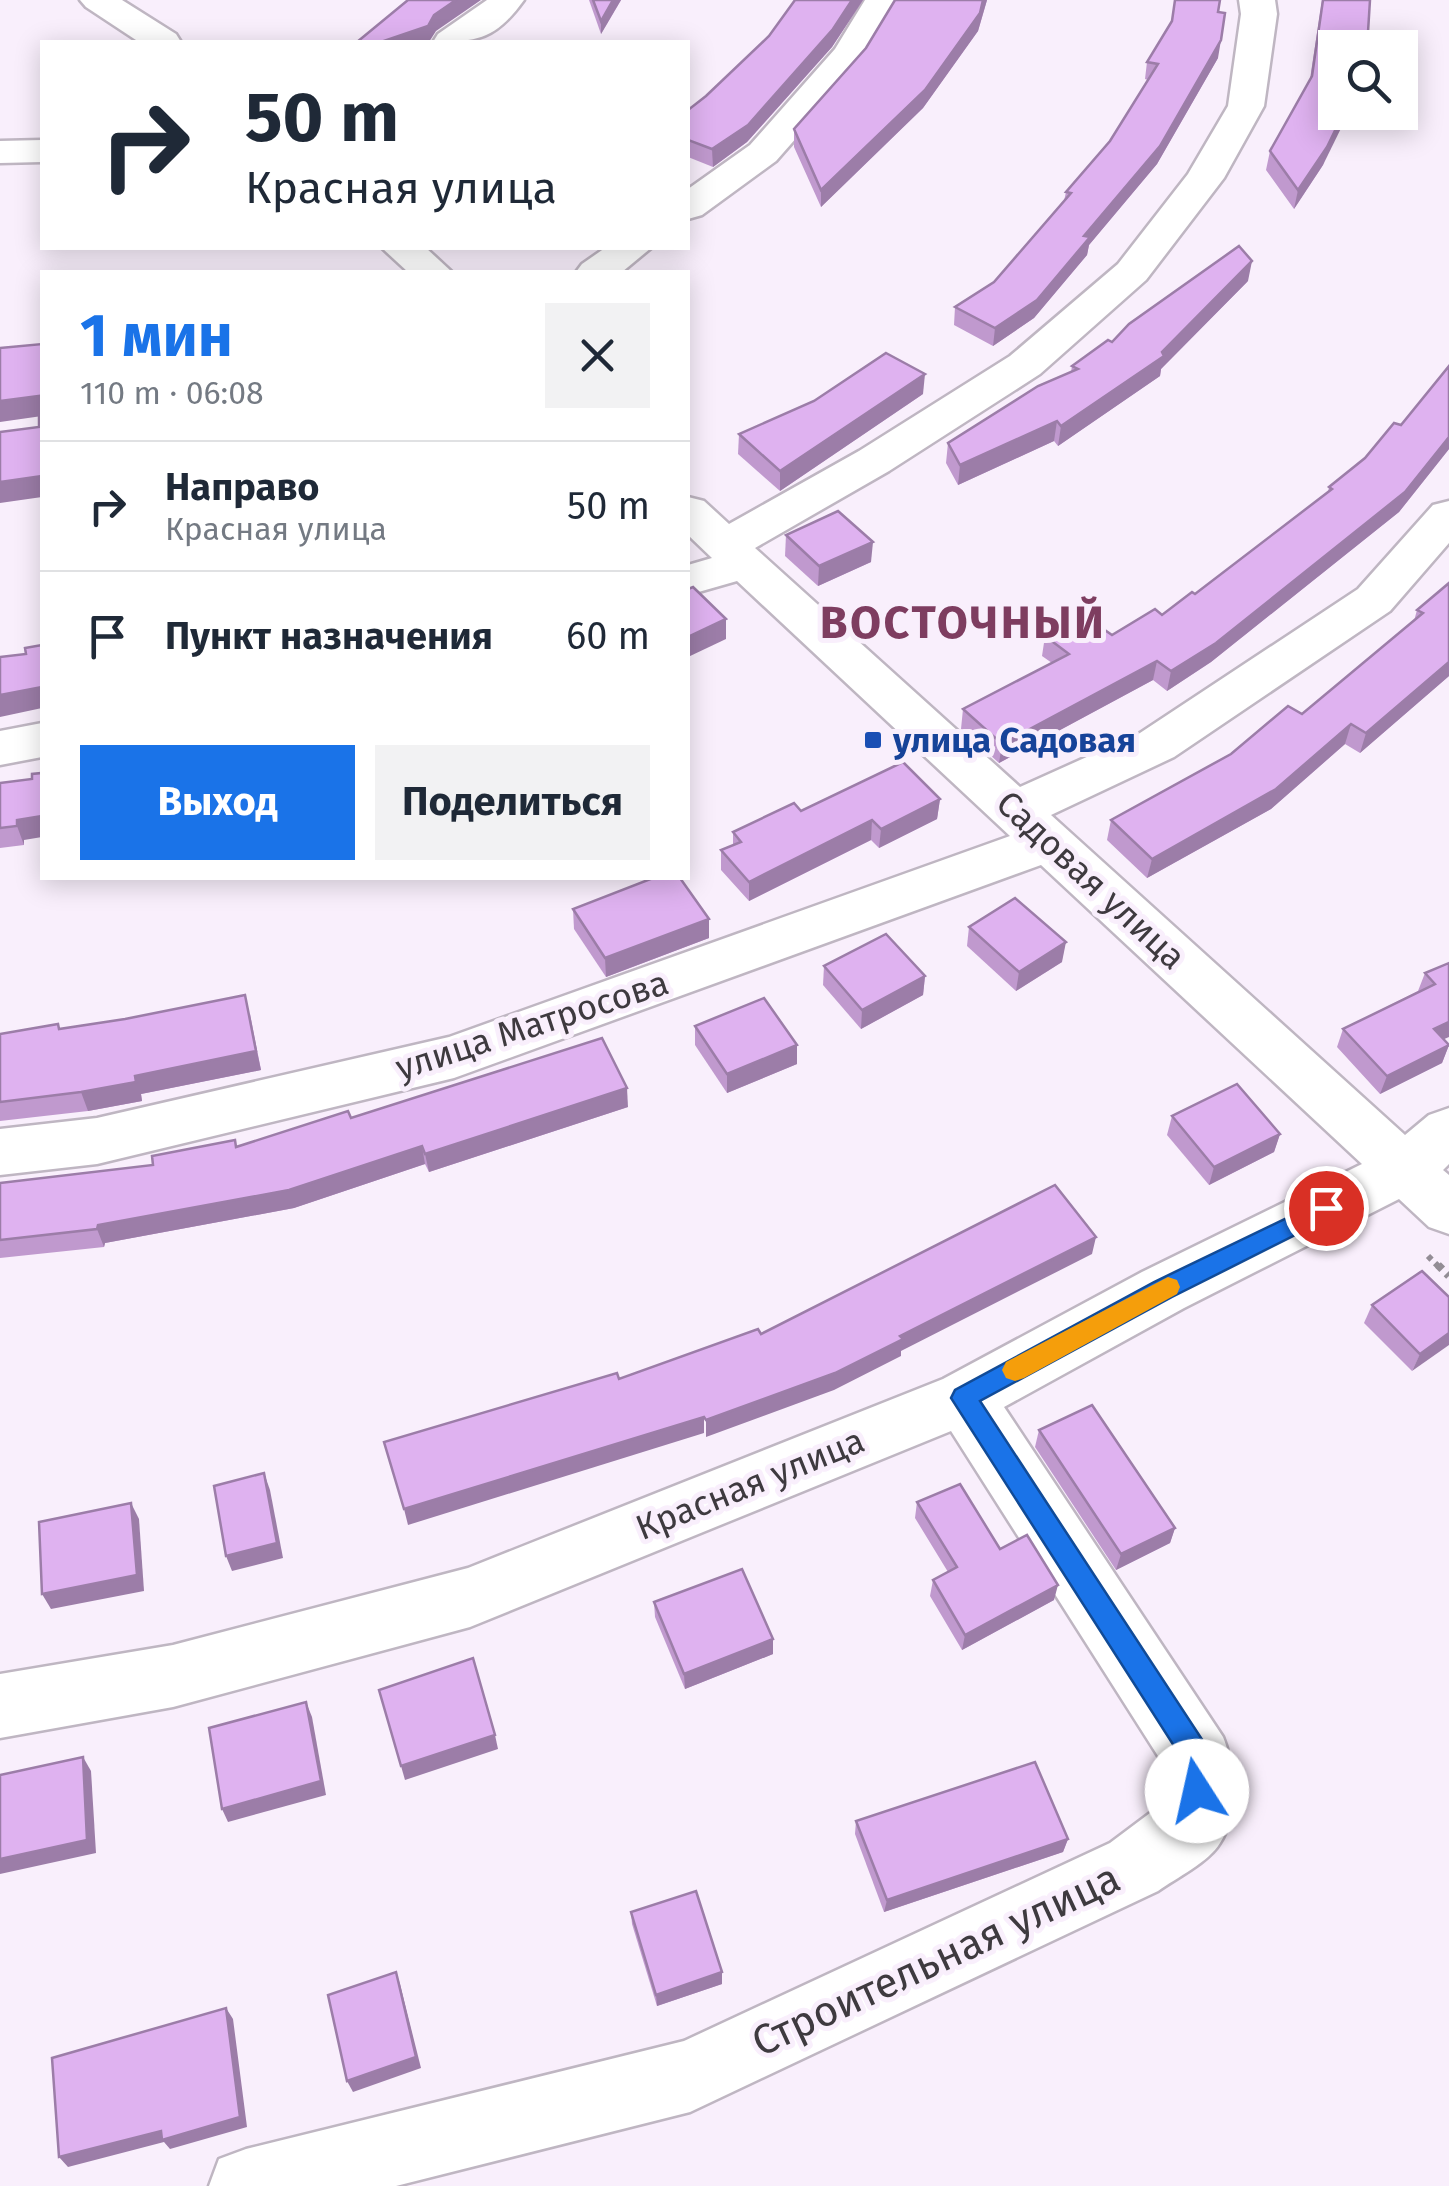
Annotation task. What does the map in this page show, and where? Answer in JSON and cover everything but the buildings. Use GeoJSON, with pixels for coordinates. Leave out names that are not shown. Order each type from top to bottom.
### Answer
{"type":"FeatureCollection","features":[{"type":"Feature","properties":{"kind":"street"},"geometry":{"type":"LineString","coordinates":[[98,0],[160,40]]}},
{"type":"Feature","properties":{"kind":"street"},"geometry":{"type":"LineString","coordinates":[[454,40],[494,14],[506,0]]}},
{"type":"Feature","properties":{"kind":"street"},"geometry":{"type":"LineString","coordinates":[[690,206],[763,152],[849,56],[883,0]]}},
{"type":"Feature","properties":{"kind":"street"},"geometry":{"type":"LineString","coordinates":[[690,579],[734,555],[1026,365],[1132,272],[1206,178],[1246,106],[1259,14],[1257,0]]}},
{"type":"Feature","properties":{"kind":"street"},"geometry":{"type":"LineString","coordinates":[[0,152],[40,152]]}},
{"type":"Feature","properties":{"kind":"street"},"geometry":{"type":"LineString","coordinates":[[404,250],[430,270]]}},
{"type":"Feature","properties":{"kind":"street"},"geometry":{"type":"LineString","coordinates":[[599,270],[627,250]]}},
{"type":"Feature","properties":{"kind":"street","name":"Садовая улица"},"geometry":{"type":"LineString","coordinates":[[690,513],[1449,1210]]}},
{"type":"Feature","properties":{"kind":"street","name":"улица Матросова"},"geometry":{"type":"LineString","coordinates":[[0,1152],[97,1141],[454,1057],[1032,826],[1374,600],[1449,515]]}},
{"type":"Feature","properties":{"kind":"street"},"geometry":{"type":"LineString","coordinates":[[0,748],[40,740]]}},
{"type":"Feature","properties":{"kind":"street","name":"Красная улица"},"geometry":{"type":"LineString","coordinates":[[0,1706],[173,1676],[470,1597],[964,1398],[1163,1290],[1404,1170],[1449,1131]]}},
{"type":"Feature","properties":{"kind":"street","name":"Строительная улица"},"geometry":{"type":"LineString","coordinates":[[246,2186],[690,2076],[1134,1867],[1195,1822],[1199,1760],[964,1398]]}},
{"type":"Feature","properties":{"kind":"slow traffic"},"geometry":{"type":"LineString","coordinates":[[1015,1370],[1168,1287]]}},
{"type":"Feature","properties":{"kind":"place","name":"улица Садовая"},"geometry":{"type":"Point","coordinates":[873,740]}},
{"type":"Feature","properties":{"kind":"district","name":"ВОСТОЧНЫЙ"},"geometry":{"type":"Point","coordinates":[963,623]}},
{"type":"Feature","properties":{"kind":"route"},"geometry":{"type":"LineString","coordinates":[[1197,1791],[1199,1760],[964,1398],[1163,1290],[1326,1208]]}}]}
